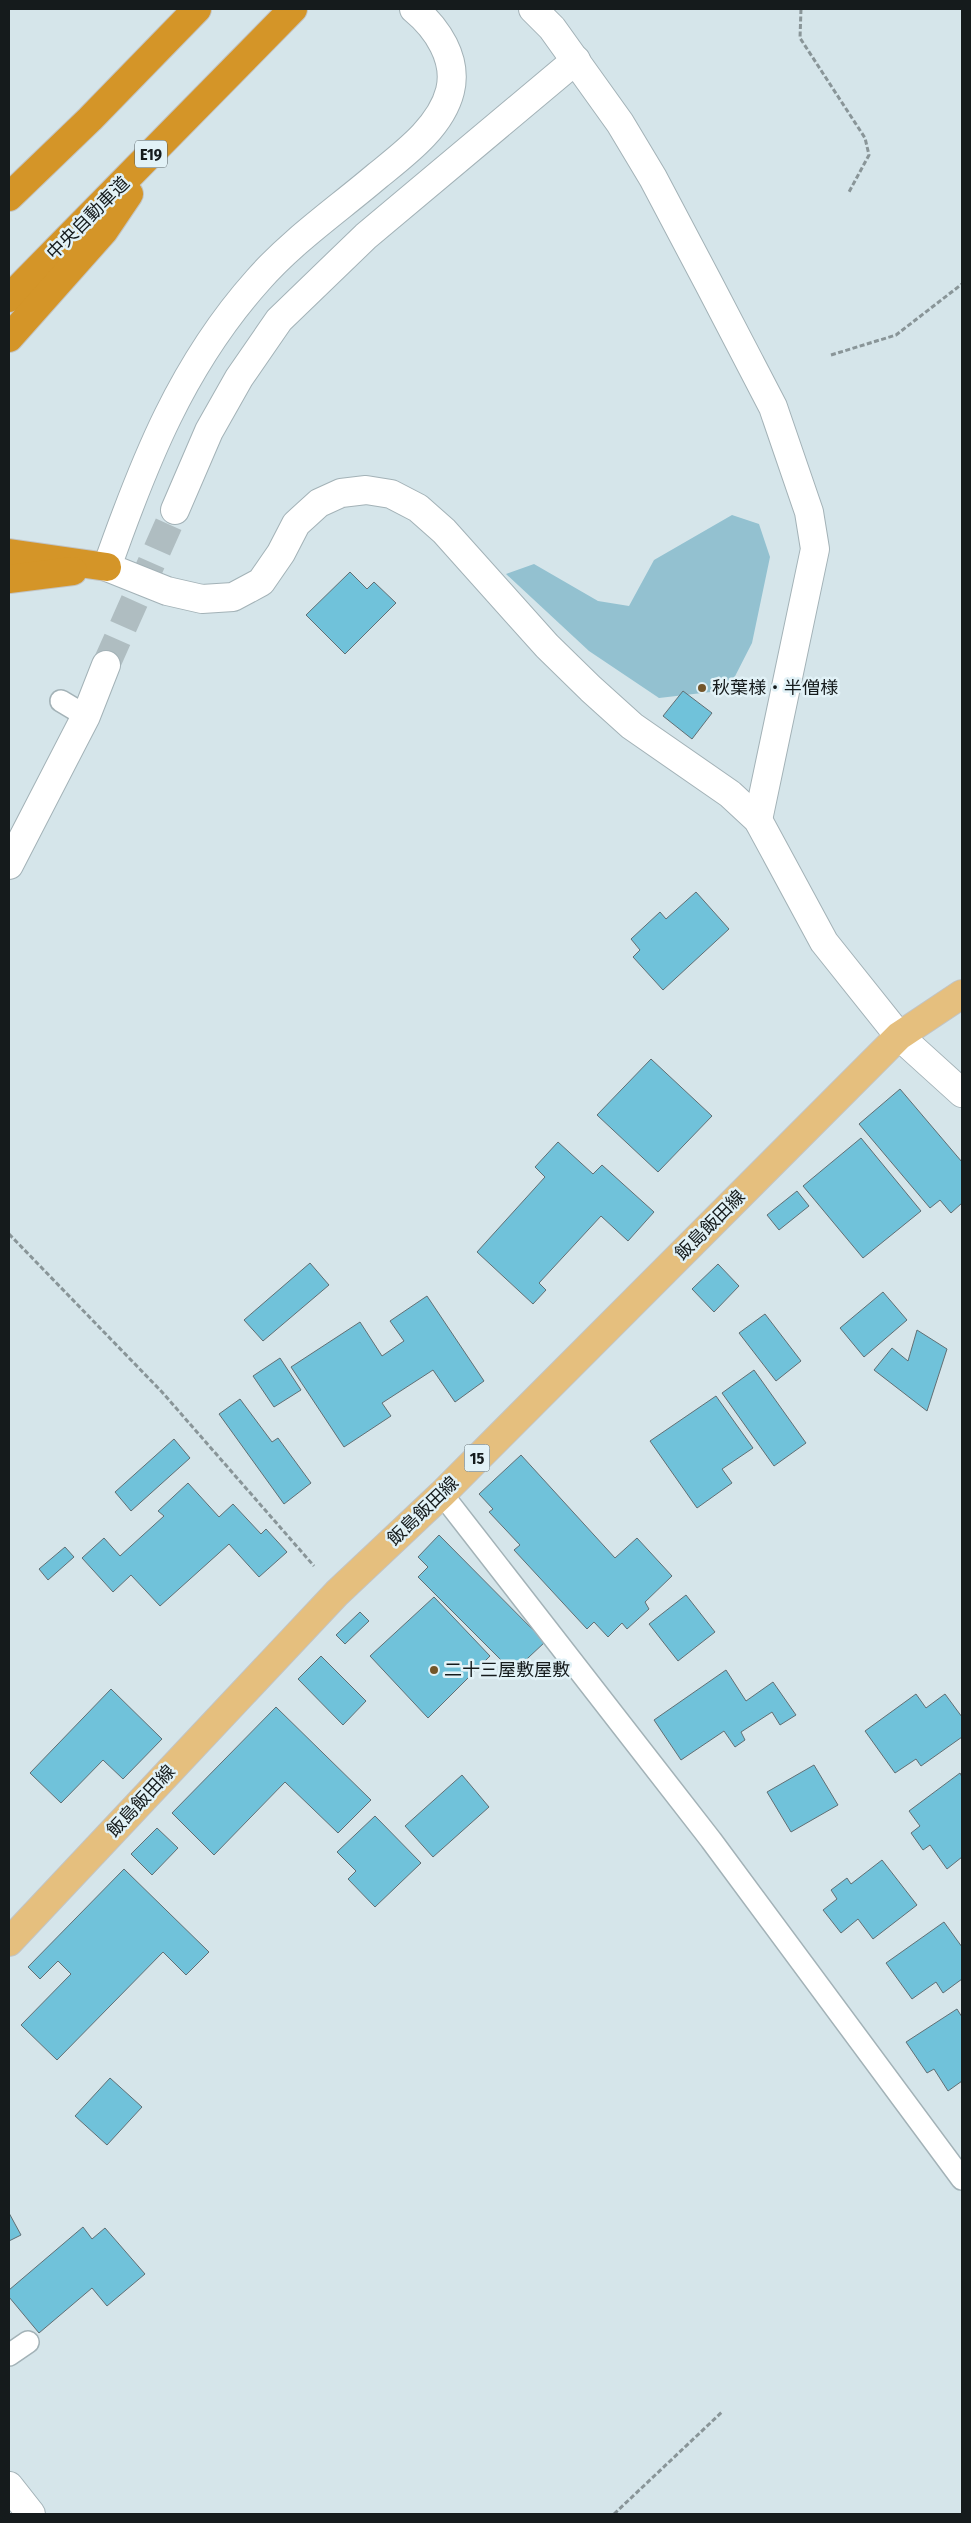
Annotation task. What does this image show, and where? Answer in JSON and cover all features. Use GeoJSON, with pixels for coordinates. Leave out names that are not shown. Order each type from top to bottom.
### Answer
{"type":"FeatureCollection","features":[{"type":"Feature","properties":{"kind":"highway"},"geometry":{"type":"LineString","coordinates":[[9,197],[90,119],[197,9]]}},
{"type":"Feature","properties":{"kind":"highway","name":"中央自動車道"},"geometry":{"type":"LineString","coordinates":[[9,298],[293,9]]}},
{"type":"Feature","properties":{"kind":"highway"},"geometry":{"type":"LineString","coordinates":[[9,187],[90,119]]}},
{"type":"Feature","properties":{"kind":"highway"},"geometry":{"type":"LineString","coordinates":[[9,338],[104,231],[170,136]]}},
{"type":"Feature","properties":{"kind":"highway"},"geometry":{"type":"LineString","coordinates":[[9,553],[107,567]]}},
{"type":"Feature","properties":{"kind":"highway"},"geometry":{"type":"LineString","coordinates":[[9,579],[107,567]]}},
{"type":"Feature","properties":{"kind":"main road","name":"飯島飯田線"},"geometry":{"type":"LineString","coordinates":[[9,1942],[338,1592],[442,1494],[899,1036],[962,994]]}},
{"type":"Feature","properties":{"kind":"street"},"geometry":{"type":"LineString","coordinates":[[533,9],[552,28],[576,60],[620,123],[653,178],[773,407],[809,512],[815,550],[758,820]]}},
{"type":"Feature","properties":{"kind":"street"},"geometry":{"type":"LineString","coordinates":[[417,11],[441,39],[451,66],[450,91],[437,118],[412,147],[283,255],[258,280],[218,332],[193,368],[152,445],[107,567],[167,591],[202,599],[233,597],[261,582],[281,554],[296,524],[319,503],[341,493],[366,490],[391,494],[418,508],[444,531],[547,646],[632,726],[730,794],[758,820],[824,942],[899,1036],[962,1093]]}},
{"type":"Feature","properties":{"kind":"street"},"geometry":{"type":"LineString","coordinates":[[176,510],[209,431],[239,378],[279,320],[366,236],[576,60]]}},
{"type":"Feature","properties":{"kind":"street"},"geometry":{"type":"LineString","coordinates":[[9,865],[86,716],[106,665]]}},
{"type":"Feature","properties":{"kind":"street"},"geometry":{"type":"LineString","coordinates":[[9,2486],[30,2514]]}},
{"type":"Feature","properties":{"kind":"lane"},"geometry":{"type":"LineString","coordinates":[[61,701],[86,716]]}},
{"type":"Feature","properties":{"kind":"lane"},"geometry":{"type":"LineString","coordinates":[[442,1494],[711,1840],[962,2179]]}},
{"type":"Feature","properties":{"kind":"lane"},"geometry":{"type":"LineString","coordinates":[[9,2355],[28,2342]]}},
{"type":"Feature","properties":{"kind":"path"},"geometry":{"type":"LineString","coordinates":[[801,9],[800,38],[865,138],[869,155],[849,192]]}},
{"type":"Feature","properties":{"kind":"path"},"geometry":{"type":"LineString","coordinates":[[831,355],[896,335],[962,284]]}},
{"type":"Feature","properties":{"kind":"path"},"geometry":{"type":"LineString","coordinates":[[9,1234],[162,1392],[338,1592]]}},
{"type":"Feature","properties":{"kind":"path"},"geometry":{"type":"LineString","coordinates":[[614,2514],[723,2411]]}},
{"type":"Feature","properties":{"kind":"shaded area"},"geometry":{"type":"Polygon","coordinates":[[[732,515],[759,524],[770,557],[752,643],[728,690],[659,698],[589,651],[506,574],[534,564],[598,601],[629,606],[654,560],[732,515]]]}},
{"type":"Feature","properties":{"kind":"building"},"geometry":{"type":"Polygon","coordinates":[[[350,572],[367,589],[374,582],[396,603],[345,654],[306,615],[350,572]]]}},
{"type":"Feature","properties":{"kind":"building"},"geometry":{"type":"Polygon","coordinates":[[[683,691],[712,713],[692,739],[663,716],[683,691]]]}},
{"type":"Feature","properties":{"kind":"building"},"geometry":{"type":"Polygon","coordinates":[[[696,892],[729,929],[663,990],[633,957],[640,950],[631,939],[660,912],[666,919],[696,892]]]}},
{"type":"Feature","properties":{"kind":"building"},"geometry":{"type":"Polygon","coordinates":[[[651,1059],[712,1116],[658,1172],[597,1115],[651,1059]]]}},
{"type":"Feature","properties":{"kind":"building"},"geometry":{"type":"Polygon","coordinates":[[[900,1089],[962,1162],[962,1203],[951,1213],[940,1200],[930,1208],[859,1124],[900,1089]]]}},
{"type":"Feature","properties":{"kind":"building"},"geometry":{"type":"Polygon","coordinates":[[[861,1138],[921,1211],[863,1258],[803,1186],[861,1138]]]}},
{"type":"Feature","properties":{"kind":"building"},"geometry":{"type":"Polygon","coordinates":[[[558,1142],[593,1174],[602,1165],[654,1212],[628,1241],[601,1216],[539,1283],[546,1290],[533,1304],[477,1252],[545,1177],[535,1167],[558,1142]]]}},
{"type":"Feature","properties":{"kind":"building"},"geometry":{"type":"Polygon","coordinates":[[[797,1191],[809,1206],[779,1230],[767,1215],[797,1191]]]}},
{"type":"Feature","properties":{"kind":"building"},"geometry":{"type":"Polygon","coordinates":[[[310,1263],[329,1285],[263,1341],[244,1320],[310,1263]]]}},
{"type":"Feature","properties":{"kind":"building"},"geometry":{"type":"Polygon","coordinates":[[[718,1264],[739,1286],[714,1312],[692,1289],[718,1264]]]}},
{"type":"Feature","properties":{"kind":"building"},"geometry":{"type":"Polygon","coordinates":[[[883,1292],[907,1320],[864,1357],[840,1328],[883,1292]]]}},
{"type":"Feature","properties":{"kind":"building"},"geometry":{"type":"Polygon","coordinates":[[[427,1296],[484,1381],[455,1402],[433,1370],[382,1403],[391,1416],[344,1447],[291,1367],[360,1322],[382,1356],[404,1341],[390,1321],[427,1296]]]}},
{"type":"Feature","properties":{"kind":"building"},"geometry":{"type":"Polygon","coordinates":[[[765,1314],[801,1361],[776,1381],[739,1333],[765,1314]]]}},
{"type":"Feature","properties":{"kind":"building"},"geometry":{"type":"Polygon","coordinates":[[[917,1330],[947,1349],[927,1411],[874,1370],[892,1348],[908,1361],[917,1330]]]}},
{"type":"Feature","properties":{"kind":"building"},"geometry":{"type":"Polygon","coordinates":[[[280,1358],[301,1390],[274,1407],[253,1376],[280,1358]]]}},
{"type":"Feature","properties":{"kind":"building"},"geometry":{"type":"Polygon","coordinates":[[[754,1370],[806,1443],[774,1466],[722,1393],[754,1370]]]}},
{"type":"Feature","properties":{"kind":"building"},"geometry":{"type":"Polygon","coordinates":[[[716,1396],[753,1448],[722,1469],[732,1483],[697,1508],[650,1441],[716,1396]]]}},
{"type":"Feature","properties":{"kind":"building"},"geometry":{"type":"Polygon","coordinates":[[[240,1399],[272,1442],[278,1438],[311,1483],[284,1504],[219,1414],[240,1399]]]}},
{"type":"Feature","properties":{"kind":"building"},"geometry":{"type":"Polygon","coordinates":[[[174,1439],[190,1458],[131,1511],[115,1492],[174,1439]]]}},
{"type":"Feature","properties":{"kind":"building"},"geometry":{"type":"Polygon","coordinates":[[[521,1455],[615,1558],[637,1538],[672,1576],[645,1602],[649,1609],[627,1629],[622,1623],[608,1637],[594,1622],[587,1629],[514,1550],[520,1545],[489,1512],[493,1509],[479,1494],[521,1455]]]}},
{"type":"Feature","properties":{"kind":"building"},"geometry":{"type":"Polygon","coordinates":[[[188,1483],[219,1517],[233,1504],[261,1534],[266,1529],[287,1552],[259,1577],[229,1544],[160,1606],[131,1575],[113,1592],[82,1558],[104,1538],[120,1556],[164,1516],[158,1511],[188,1483]]]}},
{"type":"Feature","properties":{"kind":"building"},"geometry":{"type":"Polygon","coordinates":[[[439,1535],[545,1642],[513,1672],[418,1577],[428,1567],[418,1557],[439,1535]]]}},
{"type":"Feature","properties":{"kind":"building"},"geometry":{"type":"Polygon","coordinates":[[[65,1547],[74,1557],[48,1580],[39,1569],[65,1547]]]}},
{"type":"Feature","properties":{"kind":"building"},"geometry":{"type":"Polygon","coordinates":[[[686,1595],[715,1632],[678,1661],[649,1624],[686,1595]]]}},
{"type":"Feature","properties":{"kind":"building"},"geometry":{"type":"Polygon","coordinates":[[[434,1597],[490,1656],[428,1718],[370,1656],[434,1597]]]}},
{"type":"Feature","properties":{"kind":"building"},"geometry":{"type":"Polygon","coordinates":[[[360,1612],[369,1621],[345,1644],[336,1635],[360,1612]]]}},
{"type":"Feature","properties":{"kind":"building"},"geometry":{"type":"Polygon","coordinates":[[[321,1656],[366,1701],[343,1725],[298,1679],[321,1656]]]}},
{"type":"Feature","properties":{"kind":"building"},"geometry":{"type":"Polygon","coordinates":[[[726,1670],[746,1701],[773,1682],[796,1715],[780,1725],[772,1712],[741,1732],[745,1740],[735,1747],[724,1731],[681,1760],[654,1720],[726,1670]]]}},
{"type":"Feature","properties":{"kind":"building"},"geometry":{"type":"Polygon","coordinates":[[[111,1689],[162,1739],[123,1779],[103,1760],[61,1803],[30,1773],[111,1689]]]}},
{"type":"Feature","properties":{"kind":"building"},"geometry":{"type":"Polygon","coordinates":[[[916,1694],[926,1708],[945,1694],[962,1717],[962,1737],[921,1766],[916,1759],[895,1773],[865,1731],[916,1694]]]}},
{"type":"Feature","properties":{"kind":"building"},"geometry":{"type":"Polygon","coordinates":[[[276,1707],[371,1800],[338,1833],[285,1782],[214,1855],[172,1813],[276,1707]]]}},
{"type":"Feature","properties":{"kind":"building"},"geometry":{"type":"Polygon","coordinates":[[[814,1765],[838,1805],[791,1832],[767,1792],[814,1765]]]}},
{"type":"Feature","properties":{"kind":"building"},"geometry":{"type":"Polygon","coordinates":[[[960,1773],[962,1777],[962,1857],[947,1869],[930,1845],[923,1850],[911,1833],[920,1826],[909,1811],[960,1773]]]}},
{"type":"Feature","properties":{"kind":"building"},"geometry":{"type":"Polygon","coordinates":[[[462,1775],[489,1807],[433,1857],[405,1826],[462,1775]]]}},
{"type":"Feature","properties":{"kind":"building"},"geometry":{"type":"Polygon","coordinates":[[[375,1816],[421,1863],[375,1907],[348,1879],[356,1871],[337,1852],[375,1816]]]}},
{"type":"Feature","properties":{"kind":"building"},"geometry":{"type":"Polygon","coordinates":[[[157,1828],[178,1848],[152,1875],[131,1854],[157,1828]]]}},
{"type":"Feature","properties":{"kind":"building"},"geometry":{"type":"Polygon","coordinates":[[[882,1860],[917,1905],[873,1939],[858,1919],[841,1933],[823,1910],[837,1899],[831,1890],[847,1878],[851,1884],[882,1860]]]}},
{"type":"Feature","properties":{"kind":"building"},"geometry":{"type":"Polygon","coordinates":[[[124,1869],[209,1952],[186,1975],[163,1952],[57,2060],[21,2025],[71,1974],[58,1961],[40,1979],[28,1967],[124,1869]]]}},
{"type":"Feature","properties":{"kind":"building"},"geometry":{"type":"Polygon","coordinates":[[[944,1922],[962,1947],[962,1979],[943,1993],[936,1982],[912,1999],[886,1963],[944,1922]]]}},
{"type":"Feature","properties":{"kind":"building"},"geometry":{"type":"Polygon","coordinates":[[[957,2009],[962,2017],[962,2081],[948,2091],[934,2069],[927,2073],[906,2042],[957,2009]]]}},
{"type":"Feature","properties":{"kind":"building"},"geometry":{"type":"Polygon","coordinates":[[[110,2078],[142,2107],[107,2145],[75,2116],[110,2078]]]}},
{"type":"Feature","properties":{"kind":"building"},"geometry":{"type":"Polygon","coordinates":[[[9,2213],[21,2235],[9,2241],[9,2213]]]}},
{"type":"Feature","properties":{"kind":"building"},"geometry":{"type":"Polygon","coordinates":[[[83,2227],[92,2239],[105,2228],[145,2274],[107,2306],[92,2288],[39,2333],[9,2297],[9,2290],[83,2227]]]}},
{"type":"Feature","properties":{"kind":"tunnel"},"geometry":{"type":"LineString","coordinates":[[106,665],[175,510]]}},
{"type":"Feature","properties":{"kind":"place","name":"秋葉様・半僧様"},"geometry":{"type":"Point","coordinates":[702,688]}},
{"type":"Feature","properties":{"kind":"place","name":"二十三屋敷屋敷"},"geometry":{"type":"Point","coordinates":[434,1670]}}]}
